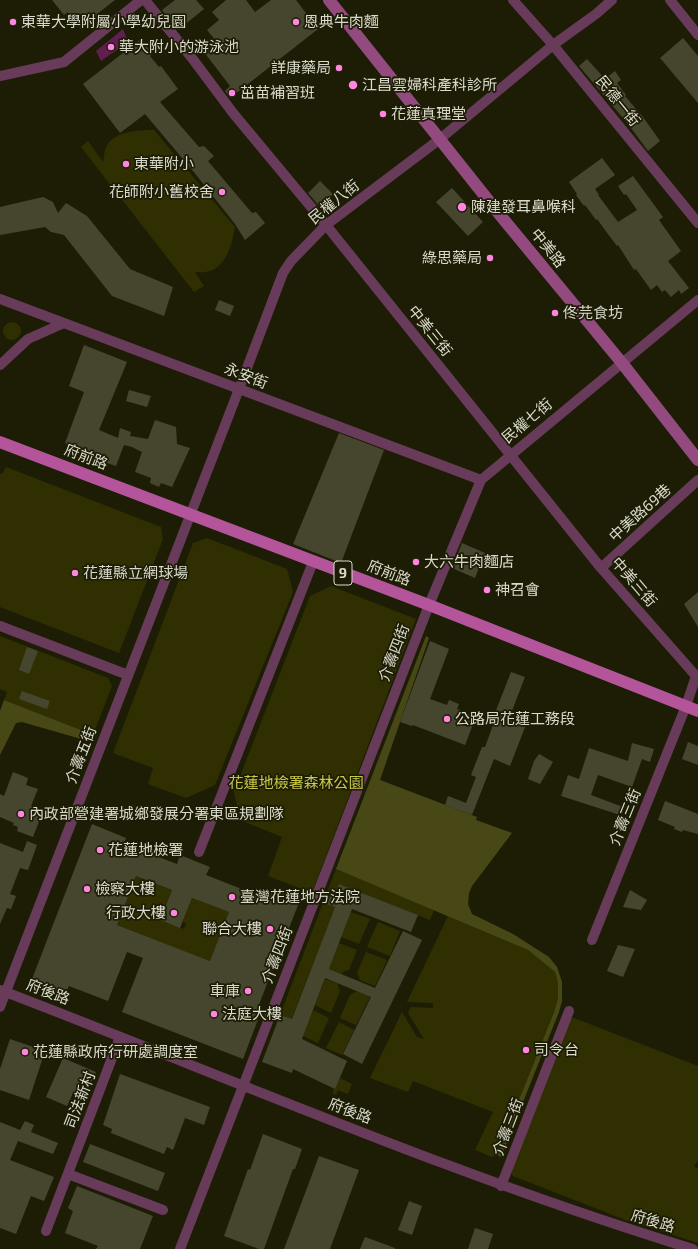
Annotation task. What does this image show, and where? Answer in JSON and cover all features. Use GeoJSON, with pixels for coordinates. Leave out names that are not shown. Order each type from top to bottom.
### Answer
{"type":"FeatureCollection","features":[{"type":"Feature","properties":{"kind":"main road","name":"府前路"},"geometry":{"type":"LineString","coordinates":[[0,442],[429,606],[698,711]]}},
{"type":"Feature","properties":{"kind":"street"},"geometry":{"type":"LineString","coordinates":[[0,76],[64,62],[141,0]]}},
{"type":"Feature","properties":{"kind":"street","name":"中美三街"},"geometry":{"type":"LineString","coordinates":[[145,0],[192,58],[233,113],[326,225],[602,568],[697,675]]}},
{"type":"Feature","properties":{"kind":"street","name":"中美路"},"geometry":{"type":"LineString","coordinates":[[329,0],[440,140],[622,363],[698,460]]}},
{"type":"Feature","properties":{"kind":"street","name":"民德一街"},"geometry":{"type":"LineString","coordinates":[[513,0],[553,45],[698,223]]}},
{"type":"Feature","properties":{"kind":"street","name":"民權八街"},"geometry":{"type":"LineString","coordinates":[[190,514],[282,273],[291,261],[326,225],[440,140],[553,45],[596,14],[612,0]]}},
{"type":"Feature","properties":{"kind":"street"},"geometry":{"type":"LineString","coordinates":[[670,0],[698,35]]}},
{"type":"Feature","properties":{"kind":"street","name":"永安街"},"geometry":{"type":"LineString","coordinates":[[0,299],[481,480]]}},
{"type":"Feature","properties":{"kind":"street","name":"民權七街"},"geometry":{"type":"LineString","coordinates":[[429,606],[481,480],[698,300]]}},
{"type":"Feature","properties":{"kind":"street"},"geometry":{"type":"LineString","coordinates":[[0,366],[28,339],[64,323]]}},
{"type":"Feature","properties":{"kind":"street","name":"中美路69巷"},"geometry":{"type":"LineString","coordinates":[[602,568],[698,480]]}},
{"type":"Feature","properties":{"kind":"street","name":"介壽五街"},"geometry":{"type":"LineString","coordinates":[[0,1007],[3,991],[190,514]]}},
{"type":"Feature","properties":{"kind":"street"},"geometry":{"type":"LineString","coordinates":[[199,852],[313,562]]}},
{"type":"Feature","properties":{"kind":"street","name":"介壽四街"},"geometry":{"type":"LineString","coordinates":[[180,1249],[429,606]]}},
{"type":"Feature","properties":{"kind":"street"},"geometry":{"type":"LineString","coordinates":[[0,626],[128,675]]}},
{"type":"Feature","properties":{"kind":"street","name":"介壽三街"},"geometry":{"type":"LineString","coordinates":[[592,940],[697,675]]}},
{"type":"Feature","properties":{"kind":"street","name":"府後路"},"geometry":{"type":"LineString","coordinates":[[3,991],[501,1186],[624,1228],[693,1249]]}},
{"type":"Feature","properties":{"kind":"street","name":"介壽三街"},"geometry":{"type":"LineString","coordinates":[[501,1186],[569,1011]]}},
{"type":"Feature","properties":{"kind":"street","name":"司法新村"},"geometry":{"type":"LineString","coordinates":[[46,1231],[120,1037]]}},
{"type":"Feature","properties":{"kind":"street"},"geometry":{"type":"LineString","coordinates":[[68,1174],[163,1210]]}},
{"type":"Feature","properties":{"kind":"green space"},"geometry":{"type":"Polygon","coordinates":[[[140,130],[154,130],[235,227],[230,248],[227,255],[218,267],[203,272],[195,272],[204,286],[194,292],[81,147],[88,141],[103,162],[105,150],[108,144],[119,135],[140,130]]]}},
{"type":"Feature","properties":{"kind":"green space"},"geometry":{"type":"Polygon","coordinates":[[[8,322],[16,322],[21,327],[19,338],[16,340],[8,340],[3,335],[3,327],[8,322]]]}},
{"type":"Feature","properties":{"kind":"green space","name":"花蓮縣立網球場"},"geometry":{"type":"Polygon","coordinates":[[[6,467],[161,527],[163,539],[119,653],[0,607],[0,474],[3,473],[6,467]]]}},
{"type":"Feature","properties":{"kind":"green space","name":"花蓮地檢署森林公園"},"geometry":{"type":"Polygon","coordinates":[[[207,538],[287,569],[293,592],[215,785],[186,798],[148,784],[153,768],[113,753],[193,543],[207,538]]]}},
{"type":"Feature","properties":{"kind":"green space","name":"花蓮地檢署森林公園"},"geometry":{"type":"Polygon","coordinates":[[[331,586],[416,619],[312,893],[268,876],[282,837],[240,820],[234,792],[310,596],[331,586]]]}},
{"type":"Feature","properties":{"kind":"green space"},"geometry":{"type":"Polygon","coordinates":[[[0,636],[108,678],[112,686],[93,735],[4,700],[7,692],[0,689],[0,636]]]}},
{"type":"Feature","properties":{"kind":"green space"},"geometry":{"type":"Polygon","coordinates":[[[336,869],[434,910],[430,920],[339,884],[349,902],[331,896],[328,904],[335,907],[292,1018],[303,1023],[280,1015],[336,869]]]}},
{"type":"Feature","properties":{"kind":"green space"},"geometry":{"type":"Polygon","coordinates":[[[136,876],[172,890],[162,914],[159,913],[157,919],[184,929],[186,923],[183,922],[192,898],[229,912],[210,961],[117,925],[136,876]]]}},
{"type":"Feature","properties":{"kind":"green space"},"geometry":{"type":"Polygon","coordinates":[[[351,912],[370,919],[359,944],[341,937],[351,912]]]}},
{"type":"Feature","properties":{"kind":"green space"},"geometry":{"type":"Polygon","coordinates":[[[448,916],[528,950],[555,972],[558,983],[558,999],[554,1012],[497,1155],[492,1157],[475,1150],[493,1112],[413,1081],[408,1092],[370,1078],[402,1012],[417,1037],[424,1039],[408,1013],[411,1007],[433,1008],[433,1003],[407,1002],[448,916]]]}},
{"type":"Feature","properties":{"kind":"green space"},"geometry":{"type":"Polygon","coordinates":[[[378,922],[400,931],[390,956],[367,947],[378,922]]]}},
{"type":"Feature","properties":{"kind":"green space"},"geometry":{"type":"Polygon","coordinates":[[[339,943],[357,950],[349,970],[341,974],[329,969],[339,943]]]}},
{"type":"Feature","properties":{"kind":"green space"},"geometry":{"type":"Polygon","coordinates":[[[366,952],[387,960],[375,986],[360,980],[357,973],[366,952]]]}},
{"type":"Feature","properties":{"kind":"green space"},"geometry":{"type":"Polygon","coordinates":[[[325,979],[337,983],[340,991],[331,1013],[315,1005],[325,979]]]}},
{"type":"Feature","properties":{"kind":"green space"},"geometry":{"type":"Polygon","coordinates":[[[357,991],[370,997],[356,1025],[340,1018],[350,995],[357,991]]]}},
{"type":"Feature","properties":{"kind":"green space"},"geometry":{"type":"Polygon","coordinates":[[[313,1010],[329,1018],[318,1043],[303,1036],[313,1010]]]}},
{"type":"Feature","properties":{"kind":"green space"},"geometry":{"type":"Polygon","coordinates":[[[574,1018],[698,1066],[698,1160],[694,1166],[698,1169],[698,1243],[628,1221],[513,1176],[511,1171],[568,1019],[574,1018]]]}},
{"type":"Feature","properties":{"kind":"green space"},"geometry":{"type":"Polygon","coordinates":[[[339,1022],[354,1030],[342,1055],[326,1048],[339,1022]]]}},
{"type":"Feature","properties":{"kind":"green space"},"geometry":{"type":"Polygon","coordinates":[[[340,1078],[352,1084],[348,1094],[338,1090],[336,1095],[332,1093],[340,1078]]]}},
{"type":"Feature","properties":{"kind":"shaded area","name":"華大附小的游泳池"},"geometry":{"type":"Polygon","coordinates":[[[123,29],[128,42],[101,61],[96,51],[123,29]]]}},
{"type":"Feature","properties":{"kind":"shaded area"},"geometry":{"type":"Polygon","coordinates":[[[426,636],[429,638],[380,780],[477,817],[476,820],[512,833],[472,886],[469,893],[468,904],[472,914],[513,934],[549,957],[557,967],[562,982],[562,1001],[559,1012],[501,1157],[497,1155],[558,999],[558,983],[555,972],[528,950],[336,869],[426,636]]]}},
{"type":"Feature","properties":{"kind":"shaded area"},"geometry":{"type":"Polygon","coordinates":[[[4,700],[91,734],[88,741],[22,722],[16,723],[0,755],[0,711],[4,700]]]}},
{"type":"Feature","properties":{"kind":"building"},"geometry":{"type":"Polygon","coordinates":[[[52,0],[115,0],[81,29],[68,12],[64,15],[52,0]]]}},
{"type":"Feature","properties":{"kind":"building"},"geometry":{"type":"Polygon","coordinates":[[[175,0],[196,0],[204,9],[178,30],[162,10],[175,0]]]}},
{"type":"Feature","properties":{"kind":"building"},"geometry":{"type":"Polygon","coordinates":[[[226,0],[246,0],[255,12],[271,0],[296,0],[318,29],[230,98],[225,91],[230,86],[204,52],[217,42],[207,30],[219,20],[212,12],[226,0]]]}},
{"type":"Feature","properties":{"kind":"building"},"geometry":{"type":"Polygon","coordinates":[[[683,38],[698,56],[698,103],[660,58],[683,38]]]}},
{"type":"Feature","properties":{"kind":"building"},"geometry":{"type":"Polygon","coordinates":[[[141,39],[152,54],[150,56],[159,67],[161,66],[178,89],[160,102],[199,147],[204,146],[214,156],[208,161],[252,213],[256,212],[265,223],[245,240],[235,224],[193,171],[145,114],[120,133],[83,84],[141,39]]]}},
{"type":"Feature","properties":{"kind":"building"},"geometry":{"type":"Polygon","coordinates":[[[587,59],[605,79],[615,71],[621,80],[617,83],[626,95],[625,96],[643,117],[660,141],[648,151],[628,124],[579,66],[587,59]]]}},
{"type":"Feature","properties":{"kind":"building"},"geometry":{"type":"Polygon","coordinates":[[[602,158],[615,175],[595,189],[618,222],[637,210],[626,194],[624,195],[618,186],[633,176],[663,217],[659,220],[681,251],[668,261],[689,288],[681,294],[679,290],[671,297],[665,290],[662,292],[657,285],[651,290],[636,269],[634,270],[618,245],[617,246],[597,219],[596,220],[576,195],[577,194],[569,182],[602,158]]]}},
{"type":"Feature","properties":{"kind":"building"},"geometry":{"type":"Polygon","coordinates":[[[320,181],[333,194],[320,207],[308,193],[320,181]]]}},
{"type":"Feature","properties":{"kind":"building"},"geometry":{"type":"Polygon","coordinates":[[[452,188],[483,222],[468,236],[436,202],[452,188]]]}},
{"type":"Feature","properties":{"kind":"building"},"geometry":{"type":"Polygon","coordinates":[[[43,197],[53,202],[58,213],[66,203],[87,216],[130,269],[173,287],[164,316],[112,296],[64,235],[51,232],[45,227],[0,235],[0,207],[43,197]]]}},
{"type":"Feature","properties":{"kind":"building"},"geometry":{"type":"Polygon","coordinates":[[[219,300],[234,306],[230,316],[215,310],[219,300]]]}},
{"type":"Feature","properties":{"kind":"building"},"geometry":{"type":"Polygon","coordinates":[[[84,345],[127,362],[99,430],[118,438],[120,428],[131,432],[130,436],[148,439],[155,420],[176,427],[177,444],[190,448],[172,487],[161,483],[159,487],[150,483],[151,478],[135,472],[142,452],[132,447],[124,445],[116,466],[107,463],[105,468],[91,462],[93,456],[65,443],[84,392],[69,386],[84,345]]]}},
{"type":"Feature","properties":{"kind":"building"},"geometry":{"type":"Polygon","coordinates":[[[129,390],[151,396],[147,407],[126,401],[129,390]]]}},
{"type":"Feature","properties":{"kind":"building"},"geometry":{"type":"Polygon","coordinates":[[[339,433],[384,450],[341,563],[293,544],[339,433]]]}},
{"type":"Feature","properties":{"kind":"building"},"geometry":{"type":"Polygon","coordinates":[[[462,543],[485,553],[475,578],[452,568],[462,543]]]}},
{"type":"Feature","properties":{"kind":"building"},"geometry":{"type":"Polygon","coordinates":[[[698,592],[698,627],[684,604],[698,592]]]}},
{"type":"Feature","properties":{"kind":"building"},"geometry":{"type":"Polygon","coordinates":[[[430,641],[449,649],[430,699],[447,705],[449,700],[459,704],[457,709],[476,717],[465,745],[413,725],[400,722],[430,641]]]}},
{"type":"Feature","properties":{"kind":"building"},"geometry":{"type":"Polygon","coordinates":[[[27,647],[38,651],[29,674],[19,670],[27,647]]]}},
{"type":"Feature","properties":{"kind":"building"},"geometry":{"type":"Polygon","coordinates":[[[511,672],[525,677],[510,716],[527,722],[510,766],[494,759],[472,815],[445,805],[448,796],[466,803],[476,777],[471,775],[482,747],[485,747],[496,717],[495,713],[511,672]]]}},
{"type":"Feature","properties":{"kind":"building"},"geometry":{"type":"Polygon","coordinates":[[[22,691],[50,701],[47,709],[19,699],[22,691]]]}},
{"type":"Feature","properties":{"kind":"building"},"geometry":{"type":"Polygon","coordinates":[[[688,742],[698,746],[698,765],[682,759],[688,742]]]}},
{"type":"Feature","properties":{"kind":"building"},"geometry":{"type":"Polygon","coordinates":[[[632,743],[654,749],[650,762],[642,759],[632,787],[598,775],[591,795],[623,807],[620,815],[561,796],[568,775],[579,779],[589,748],[628,761],[632,743]]]}},
{"type":"Feature","properties":{"kind":"building"},"geometry":{"type":"Polygon","coordinates":[[[539,754],[553,762],[540,784],[528,779],[534,761],[539,754]]]}},
{"type":"Feature","properties":{"kind":"building","name":"內政部營建署城鄉發展分署東區規劃隊"},"geometry":{"type":"Polygon","coordinates":[[[13,772],[28,778],[26,785],[38,789],[31,806],[43,811],[33,837],[17,831],[18,827],[13,825],[14,823],[0,817],[0,794],[4,796],[13,772]]]}},
{"type":"Feature","properties":{"kind":"building"},"geometry":{"type":"Polygon","coordinates":[[[665,801],[698,814],[698,834],[683,830],[682,832],[674,829],[675,827],[658,820],[665,801]]]}},
{"type":"Feature","properties":{"kind":"building"},"geometry":{"type":"Polygon","coordinates":[[[92,824],[126,838],[124,844],[177,864],[180,855],[210,867],[206,875],[267,899],[271,889],[300,900],[258,1007],[262,1009],[243,1059],[122,1012],[143,958],[127,952],[108,1001],[69,986],[65,995],[53,991],[54,987],[32,979],[92,824]],[[136,876],[117,925],[210,961],[229,912],[192,898],[180,928],[160,920],[172,890],[136,876]]]}},
{"type":"Feature","properties":{"kind":"building"},"geometry":{"type":"Polygon","coordinates":[[[27,841],[37,845],[28,870],[20,868],[10,894],[16,896],[11,909],[7,908],[0,924],[0,843],[23,852],[27,841]]]}},
{"type":"Feature","properties":{"kind":"building"},"geometry":{"type":"Polygon","coordinates":[[[339,884],[418,915],[411,932],[352,909],[329,969],[375,988],[403,931],[422,940],[362,1064],[343,1054],[371,997],[325,978],[302,1039],[347,1061],[335,1089],[293,1069],[292,1073],[262,1062],[280,1015],[292,1019],[335,907],[327,904],[331,895],[335,897],[339,884]]]}},
{"type":"Feature","properties":{"kind":"building"},"geometry":{"type":"Polygon","coordinates":[[[630,890],[647,900],[641,910],[623,907],[630,890]]]}},
{"type":"Feature","properties":{"kind":"building"},"geometry":{"type":"Polygon","coordinates":[[[618,945],[635,949],[623,977],[607,971],[618,945]]]}},
{"type":"Feature","properties":{"kind":"building"},"geometry":{"type":"Polygon","coordinates":[[[10,1039],[45,1051],[29,1100],[0,1090],[0,1069],[10,1039]]]}},
{"type":"Feature","properties":{"kind":"building"},"geometry":{"type":"Polygon","coordinates":[[[63,1058],[96,1072],[84,1098],[73,1093],[67,1106],[46,1097],[63,1058]]]}},
{"type":"Feature","properties":{"kind":"building"},"geometry":{"type":"Polygon","coordinates":[[[120,1074],[210,1107],[204,1125],[185,1118],[173,1150],[167,1147],[164,1154],[111,1133],[112,1129],[103,1125],[120,1074]]]}},
{"type":"Feature","properties":{"kind":"building"},"geometry":{"type":"Polygon","coordinates":[[[25,1121],[34,1125],[31,1132],[58,1143],[53,1154],[18,1141],[10,1160],[54,1177],[44,1201],[31,1196],[16,1234],[0,1228],[0,1122],[20,1130],[25,1121]]]}},
{"type":"Feature","properties":{"kind":"building"},"geometry":{"type":"Polygon","coordinates":[[[263,1134],[302,1149],[295,1169],[293,1169],[264,1249],[259,1249],[224,1236],[248,1169],[250,1170],[263,1134]]]}},
{"type":"Feature","properties":{"kind":"building"},"geometry":{"type":"Polygon","coordinates":[[[90,1144],[165,1173],[158,1191],[83,1162],[90,1144]]]}},
{"type":"Feature","properties":{"kind":"building"},"geometry":{"type":"Polygon","coordinates":[[[319,1156],[359,1170],[330,1249],[284,1249],[319,1156]]]}},
{"type":"Feature","properties":{"kind":"building"},"geometry":{"type":"Polygon","coordinates":[[[77,1186],[153,1216],[140,1249],[96,1249],[98,1246],[65,1233],[73,1211],[68,1208],[77,1186]]]}},
{"type":"Feature","properties":{"kind":"building"},"geometry":{"type":"Polygon","coordinates":[[[409,1201],[422,1206],[412,1235],[398,1230],[409,1201]]]}},
{"type":"Feature","properties":{"kind":"building"},"geometry":{"type":"Polygon","coordinates":[[[475,1228],[493,1234],[488,1249],[468,1249],[475,1228]]]}},
{"type":"Feature","properties":{"kind":"building"},"geometry":{"type":"Polygon","coordinates":[[[365,1237],[395,1248],[395,1249],[360,1249],[365,1237]]]}},
{"type":"Feature","properties":{"kind":"place","name":"東華大學附屬小學幼兒園"},"geometry":{"type":"Point","coordinates":[13,22]}},
{"type":"Feature","properties":{"kind":"place","name":"恩典牛肉麵"},"geometry":{"type":"Point","coordinates":[296,22]}},
{"type":"Feature","properties":{"kind":"place","name":"華大附小的游泳池"},"geometry":{"type":"Point","coordinates":[111,47]}},
{"type":"Feature","properties":{"kind":"place","name":"詳康藥局"},"geometry":{"type":"Point","coordinates":[339,68]}},
{"type":"Feature","properties":{"kind":"place","name":"江昌雲婦科產科診所"},"geometry":{"type":"Point","coordinates":[353,85]}},
{"type":"Feature","properties":{"kind":"place","name":"茁苗補習班"},"geometry":{"type":"Point","coordinates":[232,93]}},
{"type":"Feature","properties":{"kind":"place","name":"花蓮真理堂"},"geometry":{"type":"Point","coordinates":[383,114]}},
{"type":"Feature","properties":{"kind":"place","name":"東華附小"},"geometry":{"type":"Point","coordinates":[126,164]}},
{"type":"Feature","properties":{"kind":"place","name":"花師附小舊校舍"},"geometry":{"type":"Point","coordinates":[222,192]}},
{"type":"Feature","properties":{"kind":"place","name":"陳建發耳鼻喉科"},"geometry":{"type":"Point","coordinates":[462,207]}},
{"type":"Feature","properties":{"kind":"place","name":"綠思藥局"},"geometry":{"type":"Point","coordinates":[490,258]}},
{"type":"Feature","properties":{"kind":"place","name":"佟芫食坊"},"geometry":{"type":"Point","coordinates":[555,313]}},
{"type":"Feature","properties":{"kind":"place","name":"大六牛肉麵店"},"geometry":{"type":"Point","coordinates":[416,562]}},
{"type":"Feature","properties":{"kind":"place","name":"花蓮縣立網球場"},"geometry":{"type":"Point","coordinates":[75,573]}},
{"type":"Feature","properties":{"kind":"place","name":"神召會"},"geometry":{"type":"Point","coordinates":[487,590]}},
{"type":"Feature","properties":{"kind":"place","name":"公路局花蓮工務段"},"geometry":{"type":"Point","coordinates":[447,719]}},
{"type":"Feature","properties":{"kind":"place","name":"內政部營建署城鄉發展分署東區規劃隊"},"geometry":{"type":"Point","coordinates":[21,814]}},
{"type":"Feature","properties":{"kind":"place","name":"花蓮地檢署"},"geometry":{"type":"Point","coordinates":[100,850]}},
{"type":"Feature","properties":{"kind":"place","name":"檢察大樓"},"geometry":{"type":"Point","coordinates":[87,889]}},
{"type":"Feature","properties":{"kind":"place","name":"臺灣花蓮地方法院"},"geometry":{"type":"Point","coordinates":[232,897]}},
{"type":"Feature","properties":{"kind":"place","name":"行政大樓"},"geometry":{"type":"Point","coordinates":[174,913]}},
{"type":"Feature","properties":{"kind":"place","name":"聯合大樓"},"geometry":{"type":"Point","coordinates":[270,929]}},
{"type":"Feature","properties":{"kind":"place","name":"車庫"},"geometry":{"type":"Point","coordinates":[248,991]}},
{"type":"Feature","properties":{"kind":"place","name":"法庭大樓"},"geometry":{"type":"Point","coordinates":[214,1014]}},
{"type":"Feature","properties":{"kind":"place","name":"司令台"},"geometry":{"type":"Point","coordinates":[526,1050]}},
{"type":"Feature","properties":{"kind":"place","name":"花蓮縣政府行研處調度室"},"geometry":{"type":"Point","coordinates":[25,1052]}}]}
